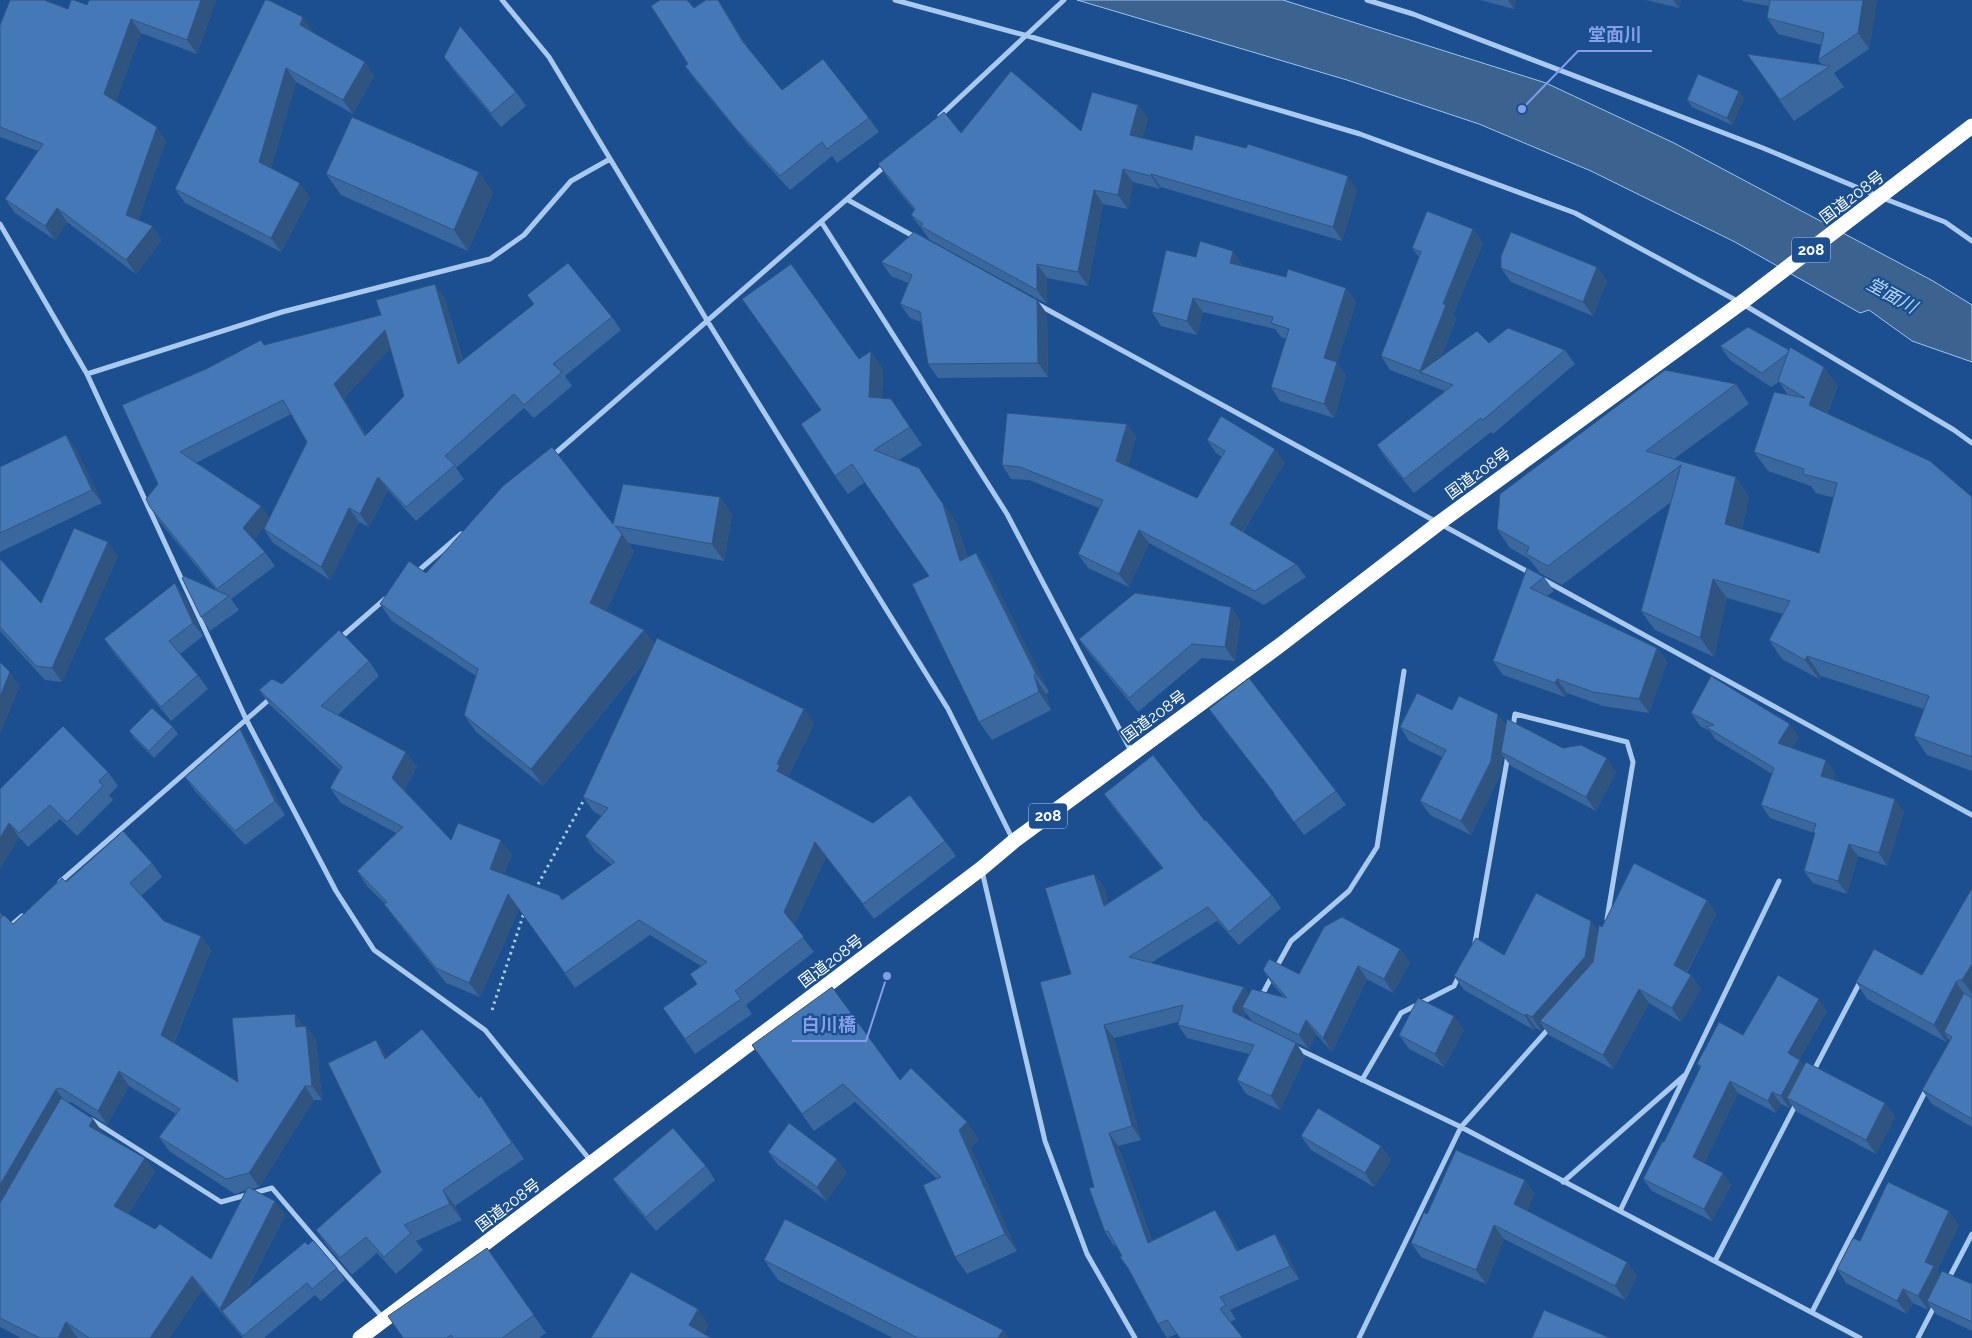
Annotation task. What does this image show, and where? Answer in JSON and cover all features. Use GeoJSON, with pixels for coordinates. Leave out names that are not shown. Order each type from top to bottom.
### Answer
{"type":"FeatureCollection","features":[{"type":"Feature","properties":{"kind":"highway","name":"国道208号"},"geometry":{"type":"LineString","coordinates":[[360,1338],[982,868],[1014,841],[1286,640],[1439,523],[1741,303],[1972,126]]}},
{"type":"Feature","properties":{"kind":"street"},"geometry":{"type":"LineString","coordinates":[[502,0],[549,57],[708,322],[948,708],[1014,841]]}},
{"type":"Feature","properties":{"kind":"street"},"geometry":{"type":"LineString","coordinates":[[895,0],[1028,36],[1360,134],[1566,210],[1741,303],[1954,430],[1972,444]]}},
{"type":"Feature","properties":{"kind":"street"},"geometry":{"type":"LineString","coordinates":[[934,122],[1028,36],[1064,0]]}},
{"type":"Feature","properties":{"kind":"street"},"geometry":{"type":"LineString","coordinates":[[1367,0],[1413,14],[1763,148],[1945,222],[1972,241]]}},
{"type":"Feature","properties":{"kind":"street"},"geometry":{"type":"LineString","coordinates":[[87,374],[282,312],[490,259],[524,235],[571,181],[610,159]]}},
{"type":"Feature","properties":{"kind":"street"},"geometry":{"type":"LineString","coordinates":[[549,459],[891,161]]}},
{"type":"Feature","properties":{"kind":"street"},"geometry":{"type":"LineString","coordinates":[[848,200],[917,238]]}},
{"type":"Feature","properties":{"kind":"street"},"geometry":{"type":"LineString","coordinates":[[822,223],[1006,514],[1133,754]]}},
{"type":"Feature","properties":{"kind":"street"},"geometry":{"type":"LineString","coordinates":[[0,224],[87,374],[246,719],[336,891],[374,950],[485,1030],[593,1163]]}},
{"type":"Feature","properties":{"kind":"street"},"geometry":{"type":"LineString","coordinates":[[1030,300],[1972,815]]}},
{"type":"Feature","properties":{"kind":"street"},"geometry":{"type":"LineString","coordinates":[[412,576],[465,530]]}},
{"type":"Feature","properties":{"kind":"street"},"geometry":{"type":"LineString","coordinates":[[336,641],[390,596]]}},
{"type":"Feature","properties":{"kind":"street"},"geometry":{"type":"LineString","coordinates":[[1260,999],[1291,941],[1349,891],[1377,847],[1404,671]]}},
{"type":"Feature","properties":{"kind":"street"},"geometry":{"type":"LineString","coordinates":[[52,890],[276,693]]}},
{"type":"Feature","properties":{"kind":"street"},"geometry":{"type":"LineString","coordinates":[[1512,733],[1515,714],[1627,742],[1633,762],[1606,926]]}},
{"type":"Feature","properties":{"kind":"street"},"geometry":{"type":"LineString","coordinates":[[1473,947],[1477,939],[1508,753]]}},
{"type":"Feature","properties":{"kind":"street"},"geometry":{"type":"LineString","coordinates":[[982,868],[1045,1141],[1086,1254],[1135,1338]]}},
{"type":"Feature","properties":{"kind":"street"},"geometry":{"type":"LineString","coordinates":[[1620,1211],[1779,880]]}},
{"type":"Feature","properties":{"kind":"street"},"geometry":{"type":"LineString","coordinates":[[0,935],[30,909]]}},
{"type":"Feature","properties":{"kind":"street"},"geometry":{"type":"LineString","coordinates":[[1362,1080],[1401,1013],[1454,986],[1462,970]]}},
{"type":"Feature","properties":{"kind":"street"},"geometry":{"type":"LineString","coordinates":[[1810,1078],[1864,973]]}},
{"type":"Feature","properties":{"kind":"street"},"geometry":{"type":"LineString","coordinates":[[1359,1338],[1461,1127],[1553,1025]]}},
{"type":"Feature","properties":{"kind":"street"},"geometry":{"type":"LineString","coordinates":[[1291,1045],[1461,1127],[1860,1338]]}},
{"type":"Feature","properties":{"kind":"street"},"geometry":{"type":"LineString","coordinates":[[1563,1182],[1686,1073]]}},
{"type":"Feature","properties":{"kind":"street"},"geometry":{"type":"LineString","coordinates":[[1812,1312],[1932,1079]]}},
{"type":"Feature","properties":{"kind":"street"},"geometry":{"type":"LineString","coordinates":[[1715,1261],[1801,1095]]}},
{"type":"Feature","properties":{"kind":"street"},"geometry":{"type":"LineString","coordinates":[[86,1116],[220,1202],[272,1188],[384,1320]]}},
{"type":"Feature","properties":{"kind":"street"},"geometry":{"type":"LineString","coordinates":[[1945,1286],[1972,1234]]}},
{"type":"Feature","properties":{"kind":"street"},"geometry":{"type":"LineString","coordinates":[[1918,1338],[1936,1303]]}},
{"type":"Feature","properties":{"kind":"path"},"geometry":{"type":"LineString","coordinates":[[535,891],[586,796]]}},
{"type":"Feature","properties":{"kind":"path"},"geometry":{"type":"LineString","coordinates":[[485,1030],[525,909]]}},
{"type":"Feature","properties":{"kind":"water"},"geometry":{"type":"Polygon","coordinates":[[[1077,0],[1283,0],[1546,83],[1674,143],[1933,281],[1972,305],[1972,362],[1912,341],[1869,310],[1860,313],[1735,242],[1591,171],[1479,124],[1347,80],[1077,0]]]}},
{"type":"Feature","properties":{"kind":"building"},"geometry":{"type":"Polygon","coordinates":[[[10,0],[44,0],[68,9],[71,0],[87,5],[89,0],[201,0],[187,40],[131,19],[104,94],[157,127],[126,215],[153,226],[126,260],[57,208],[45,226],[5,199],[43,144],[0,127],[0,25],[10,0]]]}},
{"type":"Feature","properties":{"kind":"building"},"geometry":{"type":"Polygon","coordinates":[[[265,0],[303,17],[300,25],[365,62],[343,100],[286,68],[259,162],[300,183],[271,238],[175,189],[265,0]]]}},
{"type":"Feature","properties":{"kind":"building"},"geometry":{"type":"Polygon","coordinates":[[[660,0],[687,0],[694,8],[706,0],[718,0],[743,42],[782,90],[823,59],[869,118],[827,149],[822,142],[780,176],[737,130],[685,66],[688,64],[651,6],[660,0]]]}},
{"type":"Feature","properties":{"kind":"building"},"geometry":{"type":"Polygon","coordinates":[[[1770,0],[1863,0],[1858,33],[1818,60],[1824,33],[1767,18],[1770,0]]]}},
{"type":"Feature","properties":{"kind":"building"},"geometry":{"type":"Polygon","coordinates":[[[460,26],[516,92],[491,113],[444,57],[460,26]]]}},
{"type":"Feature","properties":{"kind":"building"},"geometry":{"type":"Polygon","coordinates":[[[1747,54],[1830,66],[1780,100],[1747,54]]]}},
{"type":"Feature","properties":{"kind":"building"},"geometry":{"type":"Polygon","coordinates":[[[1011,71],[1081,131],[1092,92],[1138,105],[1130,135],[1192,150],[1195,135],[1246,148],[1248,144],[1348,176],[1333,227],[1151,174],[1151,176],[1123,169],[1118,195],[1094,190],[1078,272],[1037,264],[1037,290],[920,226],[923,224],[911,215],[915,209],[878,164],[944,112],[961,133],[1011,71]]]}},
{"type":"Feature","properties":{"kind":"building"},"geometry":{"type":"Polygon","coordinates":[[[1698,74],[1739,91],[1727,118],[1687,100],[1698,74]]]}},
{"type":"Feature","properties":{"kind":"building"},"geometry":{"type":"Polygon","coordinates":[[[352,117],[479,172],[454,230],[326,174],[352,117]]]}},
{"type":"Feature","properties":{"kind":"building"},"geometry":{"type":"Polygon","coordinates":[[[1427,211],[1473,229],[1443,304],[1446,305],[1420,371],[1381,356],[1421,252],[1412,248],[1427,211]]]}},
{"type":"Feature","properties":{"kind":"building"},"geometry":{"type":"Polygon","coordinates":[[[914,232],[1037,300],[1038,363],[928,364],[920,312],[900,304],[912,275],[881,262],[914,232]]]}},
{"type":"Feature","properties":{"kind":"building"},"geometry":{"type":"Polygon","coordinates":[[[1511,232],[1597,267],[1583,302],[1501,268],[1501,256],[1511,232]]]}},
{"type":"Feature","properties":{"kind":"building"},"geometry":{"type":"Polygon","coordinates":[[[1200,241],[1233,251],[1230,263],[1286,277],[1288,269],[1346,288],[1324,358],[1337,362],[1324,404],[1271,387],[1289,329],[1271,323],[1273,317],[1193,298],[1187,321],[1152,312],[1166,250],[1196,257],[1200,241]]]}},
{"type":"Feature","properties":{"kind":"building"},"geometry":{"type":"Polygon","coordinates":[[[568,263],[612,317],[553,364],[562,372],[524,405],[514,394],[445,456],[455,465],[406,507],[378,477],[360,514],[349,508],[321,567],[264,529],[307,442],[283,400],[180,452],[261,506],[243,528],[265,552],[217,589],[150,507],[146,499],[158,484],[122,405],[206,369],[261,340],[264,345],[381,315],[376,300],[435,284],[458,364],[534,304],[527,295],[568,263]],[[385,330],[334,384],[365,436],[404,396],[385,330]]]}},
{"type":"Feature","properties":{"kind":"building"},"geometry":{"type":"Polygon","coordinates":[[[791,264],[859,359],[871,351],[869,397],[891,399],[910,427],[874,450],[919,468],[943,504],[960,561],[976,553],[1036,674],[1034,675],[1039,692],[979,722],[912,584],[929,576],[852,464],[835,476],[801,424],[821,410],[742,299],[791,264]]]}},
{"type":"Feature","properties":{"kind":"building"},"geometry":{"type":"Polygon","coordinates":[[[1748,327],[1789,350],[1787,354],[1762,373],[1720,346],[1748,327]]]}},
{"type":"Feature","properties":{"kind":"building"},"geometry":{"type":"Polygon","coordinates":[[[1508,328],[1565,350],[1483,420],[1481,418],[1404,479],[1377,445],[1453,385],[1420,372],[1477,331],[1489,343],[1508,328]]]}},
{"type":"Feature","properties":{"kind":"building"},"geometry":{"type":"Polygon","coordinates":[[[1790,347],[1824,367],[1809,405],[1930,461],[1972,497],[1972,757],[1914,736],[1929,696],[1807,656],[1805,660],[1769,640],[1790,601],[1713,579],[1700,638],[1641,611],[1681,465],[1548,566],[1526,554],[1529,547],[1497,529],[1500,494],[1665,370],[1736,384],[1646,451],[1736,477],[1725,524],[1819,553],[1837,483],[1803,474],[1804,469],[1754,452],[1774,392],[1805,398],[1778,381],[1790,347]]]}},
{"type":"Feature","properties":{"kind":"building"},"geometry":{"type":"Polygon","coordinates":[[[1007,413],[1127,424],[1116,461],[1197,498],[1225,451],[1207,440],[1221,416],[1275,449],[1230,524],[1296,564],[1255,591],[1139,530],[1119,574],[1078,554],[1103,500],[1020,467],[1002,465],[1007,413]]]}},
{"type":"Feature","properties":{"kind":"building"},"geometry":{"type":"Polygon","coordinates":[[[66,435],[92,490],[0,533],[0,467],[66,435]]]}},
{"type":"Feature","properties":{"kind":"building"},"geometry":{"type":"Polygon","coordinates":[[[552,447],[613,524],[623,484],[720,497],[712,544],[615,526],[622,534],[590,603],[644,630],[531,769],[464,715],[478,669],[380,604],[409,561],[426,573],[503,486],[552,447]]]}},
{"type":"Feature","properties":{"kind":"building"},"geometry":{"type":"Polygon","coordinates":[[[74,528],[108,542],[52,668],[36,666],[0,627],[0,559],[41,603],[74,528]]]}},
{"type":"Feature","properties":{"kind":"building"},"geometry":{"type":"Polygon","coordinates":[[[1527,568],[1544,577],[1530,588],[1657,648],[1639,699],[1593,692],[1557,679],[1555,683],[1493,661],[1527,568]]]}},
{"type":"Feature","properties":{"kind":"building"},"geometry":{"type":"Polygon","coordinates":[[[184,576],[229,596],[201,617],[182,578],[184,576]]]}},
{"type":"Feature","properties":{"kind":"building"},"geometry":{"type":"Polygon","coordinates":[[[175,583],[193,623],[169,641],[198,675],[161,707],[104,639],[175,583]]]}},
{"type":"Feature","properties":{"kind":"building"},"geometry":{"type":"Polygon","coordinates":[[[1135,593],[1231,607],[1225,647],[1192,644],[1129,698],[1079,639],[1135,593]]]}},
{"type":"Feature","properties":{"kind":"building"},"geometry":{"type":"Polygon","coordinates":[[[339,630],[369,661],[321,706],[406,752],[392,778],[451,840],[458,823],[501,840],[490,869],[559,895],[562,900],[615,862],[585,836],[608,808],[583,797],[657,638],[804,709],[777,764],[780,765],[777,771],[873,823],[910,795],[945,841],[863,904],[815,842],[784,912],[804,937],[735,991],[741,999],[685,1039],[663,1008],[697,984],[690,974],[707,962],[639,920],[565,973],[508,894],[469,983],[436,968],[384,904],[387,902],[357,871],[403,827],[330,788],[342,767],[259,690],[272,679],[282,684],[339,630]]]}},
{"type":"Feature","properties":{"kind":"building"},"geometry":{"type":"Polygon","coordinates":[[[0,662],[10,672],[0,697],[0,662]]]}},
{"type":"Feature","properties":{"kind":"building"},"geometry":{"type":"Polygon","coordinates":[[[1711,676],[1790,724],[1778,743],[1826,760],[1821,776],[1895,799],[1879,853],[1849,844],[1838,881],[1804,871],[1816,824],[1761,805],[1774,768],[1706,727],[1714,725],[1691,713],[1711,676]]]}},
{"type":"Feature","properties":{"kind":"building"},"geometry":{"type":"Polygon","coordinates":[[[1249,678],[1336,791],[1294,822],[1209,709],[1249,678]]]}},
{"type":"Feature","properties":{"kind":"building"},"geometry":{"type":"Polygon","coordinates":[[[1417,693],[1452,710],[1459,696],[1498,714],[1491,761],[1461,821],[1420,801],[1446,750],[1400,727],[1417,693]]]}},
{"type":"Feature","properties":{"kind":"building"},"geometry":{"type":"Polygon","coordinates":[[[152,708],[173,727],[149,751],[129,731],[152,708]]]}},
{"type":"Feature","properties":{"kind":"building"},"geometry":{"type":"Polygon","coordinates":[[[1507,719],[1563,748],[1581,745],[1607,758],[1586,797],[1501,752],[1507,719]]]}},
{"type":"Feature","properties":{"kind":"building"},"geometry":{"type":"Polygon","coordinates":[[[63,726],[108,772],[99,781],[103,786],[67,822],[50,805],[19,833],[9,823],[0,838],[0,789],[63,726]]]}},
{"type":"Feature","properties":{"kind":"building"},"geometry":{"type":"Polygon","coordinates":[[[240,729],[275,801],[235,831],[185,777],[240,729]]]}},
{"type":"Feature","properties":{"kind":"building"},"geometry":{"type":"Polygon","coordinates":[[[1153,755],[1205,821],[1272,895],[1229,932],[1208,907],[1129,957],[1244,987],[1233,1007],[1233,1012],[1296,1043],[1271,1096],[1237,1080],[1254,1045],[1178,1025],[1183,1005],[1104,1025],[1132,1126],[1109,1133],[1148,1243],[1215,1210],[1237,1251],[1275,1234],[1290,1266],[1220,1297],[1226,1305],[1220,1309],[1243,1338],[1180,1338],[1167,1320],[1158,1324],[1128,1268],[1120,1257],[1122,1256],[1108,1231],[1105,1232],[1089,1188],[1094,1187],[1040,982],[1071,974],[1045,888],[1094,874],[1104,906],[1163,868],[1104,794],[1153,755]]]}},
{"type":"Feature","properties":{"kind":"building"},"geometry":{"type":"Polygon","coordinates":[[[123,831],[152,863],[130,883],[164,921],[201,936],[161,1035],[238,1082],[232,1018],[295,1014],[296,1027],[306,1026],[312,1086],[305,1086],[249,1173],[226,1179],[159,1137],[180,1109],[119,1071],[98,1111],[61,1088],[56,1089],[0,1185],[0,918],[4,915],[13,924],[62,878],[66,882],[123,831]]]}},
{"type":"Feature","properties":{"kind":"building"},"geometry":{"type":"Polygon","coordinates":[[[1634,863],[1707,900],[1674,965],[1691,975],[1672,1008],[1639,989],[1603,1055],[1540,1021],[1593,962],[1599,925],[1602,927],[1634,863]]]}},
{"type":"Feature","properties":{"kind":"building"},"geometry":{"type":"Polygon","coordinates":[[[1972,888],[1972,964],[1962,980],[1956,982],[1934,1025],[1856,982],[1874,949],[1922,975],[1972,888]]]}},
{"type":"Feature","properties":{"kind":"building"},"geometry":{"type":"Polygon","coordinates":[[[1536,893],[1591,921],[1585,957],[1532,1017],[1526,1014],[1525,1016],[1454,976],[1476,938],[1504,955],[1536,893]]]}},
{"type":"Feature","properties":{"kind":"building"},"geometry":{"type":"Polygon","coordinates":[[[1342,917],[1400,949],[1384,979],[1358,966],[1323,1038],[1306,1020],[1299,1035],[1242,1007],[1252,989],[1287,998],[1263,970],[1269,959],[1299,974],[1324,927],[1342,917]]]}},
{"type":"Feature","properties":{"kind":"building"},"geometry":{"type":"Polygon","coordinates":[[[1778,975],[1819,999],[1788,1053],[1800,1060],[1781,1096],[1772,1092],[1768,1101],[1730,1081],[1693,1157],[1723,1173],[1704,1209],[1643,1179],[1662,1142],[1664,1142],[1701,1066],[1697,1064],[1719,1022],[1743,1035],[1778,975]]]}},
{"type":"Feature","properties":{"kind":"building"},"geometry":{"type":"Polygon","coordinates":[[[832,987],[900,1080],[911,1068],[967,1122],[959,1130],[1005,1234],[955,1257],[923,1185],[941,1177],[843,1084],[802,1114],[752,1045],[832,987]]]}},
{"type":"Feature","properties":{"kind":"building"},"geometry":{"type":"Polygon","coordinates":[[[1964,993],[1972,998],[1972,1119],[1922,1090],[1952,1037],[1944,1032],[1964,993]]]}},
{"type":"Feature","properties":{"kind":"building"},"geometry":{"type":"Polygon","coordinates":[[[1418,998],[1454,1016],[1435,1054],[1399,1035],[1418,998]]]}},
{"type":"Feature","properties":{"kind":"building"},"geometry":{"type":"Polygon","coordinates":[[[422,1029],[479,1098],[481,1096],[512,1143],[443,1190],[450,1204],[404,1225],[411,1233],[384,1257],[366,1237],[340,1258],[316,1230],[381,1172],[328,1063],[376,1040],[385,1059],[422,1029]]]}},
{"type":"Feature","properties":{"kind":"building"},"geometry":{"type":"Polygon","coordinates":[[[1806,1062],[1885,1103],[1866,1140],[1787,1098],[1806,1062]]]}},
{"type":"Feature","properties":{"kind":"building"},"geometry":{"type":"Polygon","coordinates":[[[61,1098],[93,1119],[89,1126],[145,1158],[114,1206],[155,1229],[160,1224],[211,1259],[248,1187],[275,1201],[220,1309],[192,1276],[150,1338],[89,1338],[66,1322],[58,1338],[40,1338],[0,1318],[0,1203],[61,1098]]]}},
{"type":"Feature","properties":{"kind":"building"},"geometry":{"type":"Polygon","coordinates":[[[1318,1108],[1381,1146],[1365,1173],[1301,1136],[1318,1108]]]}},
{"type":"Feature","properties":{"kind":"building"},"geometry":{"type":"Polygon","coordinates":[[[789,1123],[837,1159],[817,1187],[768,1152],[789,1123]]]}},
{"type":"Feature","properties":{"kind":"building"},"geometry":{"type":"Polygon","coordinates":[[[673,1128],[706,1166],[646,1217],[613,1179],[673,1128]]]}},
{"type":"Feature","properties":{"kind":"building"},"geometry":{"type":"Polygon","coordinates":[[[1456,1150],[1525,1180],[1514,1204],[1627,1262],[1615,1286],[1494,1225],[1476,1270],[1411,1243],[1424,1212],[1427,1214],[1456,1150]]]}},
{"type":"Feature","properties":{"kind":"building"},"geometry":{"type":"Polygon","coordinates":[[[1888,1182],[1949,1211],[1925,1262],[1934,1266],[1918,1296],[1903,1289],[1897,1301],[1837,1269],[1853,1238],[1860,1241],[1888,1182]]]}},
{"type":"Feature","properties":{"kind":"building"},"geometry":{"type":"Polygon","coordinates":[[[785,1219],[1003,1330],[998,1338],[918,1338],[764,1260],[785,1219]]]}},
{"type":"Feature","properties":{"kind":"building"},"geometry":{"type":"Polygon","coordinates":[[[313,1240],[337,1268],[312,1289],[307,1283],[243,1336],[222,1311],[305,1242],[308,1245],[313,1240]]]}},
{"type":"Feature","properties":{"kind":"building"},"geometry":{"type":"Polygon","coordinates":[[[487,1248],[534,1315],[502,1338],[453,1338],[451,1335],[447,1338],[403,1338],[388,1316],[487,1248]]]}},
{"type":"Feature","properties":{"kind":"building"},"geometry":{"type":"Polygon","coordinates":[[[1942,1271],[1972,1284],[1972,1322],[1927,1301],[1942,1271]]]}},
{"type":"Feature","properties":{"kind":"building"},"geometry":{"type":"Polygon","coordinates":[[[631,1272],[698,1309],[689,1325],[711,1338],[591,1338],[631,1272]]]}},
{"type":"Feature","properties":{"kind":"building"},"geometry":{"type":"Polygon","coordinates":[[[1544,1310],[1610,1338],[1532,1338],[1544,1310]]]}},
{"type":"Feature","properties":{"kind":"place","name":"堂面川"},"geometry":{"type":"Point","coordinates":[1522,109]}},
{"type":"Feature","properties":{"kind":"place","name":"白川橋"},"geometry":{"type":"Point","coordinates":[887,976]}}]}
